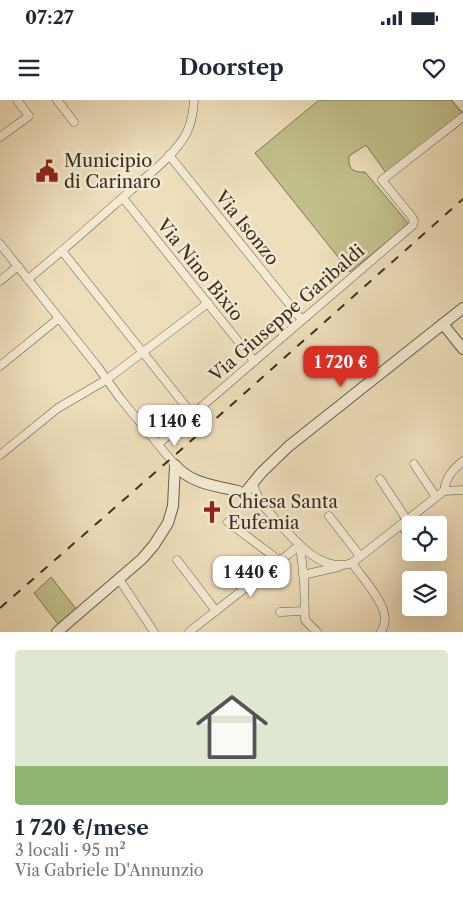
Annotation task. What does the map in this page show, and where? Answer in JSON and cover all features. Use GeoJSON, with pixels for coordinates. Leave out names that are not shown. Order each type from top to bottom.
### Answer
{"type":"FeatureCollection","features":[{"type":"Feature","properties":{"kind":"street"},"geometry":{"type":"LineString","coordinates":[[0,137],[29,116],[17,100]]}},
{"type":"Feature","properties":{"kind":"street"},"geometry":{"type":"LineString","coordinates":[[58,100],[74,122]]}},
{"type":"Feature","properties":{"kind":"street"},"geometry":{"type":"LineString","coordinates":[[28,279],[170,155],[188,131],[194,100]]}},
{"type":"Feature","properties":{"kind":"street"},"geometry":{"type":"LineString","coordinates":[[457,100],[463,107]]}},
{"type":"Feature","properties":{"kind":"street","name":"Via Giuseppe Garibaldi"},"geometry":{"type":"LineString","coordinates":[[158,444],[413,225],[414,221],[382,180],[463,116]]}},
{"type":"Feature","properties":{"kind":"street","name":"Via Isonzo"},"geometry":{"type":"LineString","coordinates":[[170,155],[302,320]]}},
{"type":"Feature","properties":{"kind":"street","name":"Via Nino Bixio"},"geometry":{"type":"LineString","coordinates":[[123,198],[254,361]]}},
{"type":"Feature","properties":{"kind":"street"},"geometry":{"type":"LineString","coordinates":[[0,244],[120,398],[180,470],[195,481],[244,494],[262,505],[293,540],[331,565],[343,566]]}},
{"type":"Feature","properties":{"kind":"street"},"geometry":{"type":"LineString","coordinates":[[62,251],[192,414]]}},
{"type":"Feature","properties":{"kind":"street"},"geometry":{"type":"LineString","coordinates":[[0,281],[18,266]]}},
{"type":"Feature","properties":{"kind":"street"},"geometry":{"type":"LineString","coordinates":[[0,455],[58,408],[106,380],[208,303]]}},
{"type":"Feature","properties":{"kind":"street"},"geometry":{"type":"LineString","coordinates":[[244,494],[262,472],[288,446],[463,308]]}},
{"type":"Feature","properties":{"kind":"street"},"geometry":{"type":"LineString","coordinates":[[0,366],[59,318]]}},
{"type":"Feature","properties":{"kind":"street"},"geometry":{"type":"LineString","coordinates":[[443,324],[463,349]]}},
{"type":"Feature","properties":{"kind":"street"},"geometry":{"type":"LineString","coordinates":[[444,491],[445,483],[453,469],[463,461]]}},
{"type":"Feature","properties":{"kind":"street"},"geometry":{"type":"LineString","coordinates":[[414,464],[436,497]]}},
{"type":"Feature","properties":{"kind":"street"},"geometry":{"type":"LineString","coordinates":[[57,632],[119,580],[154,545],[168,523],[174,506],[175,465]]}},
{"type":"Feature","properties":{"kind":"street"},"geometry":{"type":"LineString","coordinates":[[380,479],[402,518]]}},
{"type":"Feature","properties":{"kind":"street"},"geometry":{"type":"LineString","coordinates":[[252,483],[262,505]]}},
{"type":"Feature","properties":{"kind":"street"},"geometry":{"type":"LineString","coordinates":[[412,516],[444,491],[463,490]]}},
{"type":"Feature","properties":{"kind":"street"},"geometry":{"type":"LineString","coordinates":[[329,516],[360,556]]}},
{"type":"Feature","properties":{"kind":"street"},"geometry":{"type":"LineString","coordinates":[[228,522],[280,561]]}},
{"type":"Feature","properties":{"kind":"street"},"geometry":{"type":"LineString","coordinates":[[303,575],[352,563],[402,524]]}},
{"type":"Feature","properties":{"kind":"street"},"geometry":{"type":"LineString","coordinates":[[188,632],[300,545]]}},
{"type":"Feature","properties":{"kind":"street"},"geometry":{"type":"LineString","coordinates":[[300,545],[305,620],[317,632]]}},
{"type":"Feature","properties":{"kind":"street"},"geometry":{"type":"LineString","coordinates":[[177,560],[216,611]]}},
{"type":"Feature","properties":{"kind":"street"},"geometry":{"type":"LineString","coordinates":[[352,563],[382,604],[385,615],[381,632]]}},
{"type":"Feature","properties":{"kind":"street"},"geometry":{"type":"LineString","coordinates":[[119,580],[154,632]]}},
{"type":"Feature","properties":{"kind":"street"},"geometry":{"type":"LineString","coordinates":[[280,612],[304,611]]}},
{"type":"Feature","properties":{"kind":"shaded area"},"geometry":{"type":"Polygon","coordinates":[[[319,100],[452,100],[462,113],[386,173],[366,145],[349,156],[350,167],[357,172],[365,172],[409,224],[350,272],[255,153],[319,100]]]}},
{"type":"Feature","properties":{"kind":"shaded area"},"geometry":{"type":"Polygon","coordinates":[[[51,577],[77,610],[58,624],[34,593],[51,577]]]}},
{"type":"Feature","properties":{"kind":"railway"},"geometry":{"type":"LineString","coordinates":[[0,608],[463,199]]}},
{"type":"Feature","properties":{"kind":"place","name":"Municipio di Carinaro"},"geometry":{"type":"Point","coordinates":[47,171]}},
{"type":"Feature","properties":{"kind":"place","name":"Chiesa Santa Eufemia"},"geometry":{"type":"Point","coordinates":[212,512]}}]}
